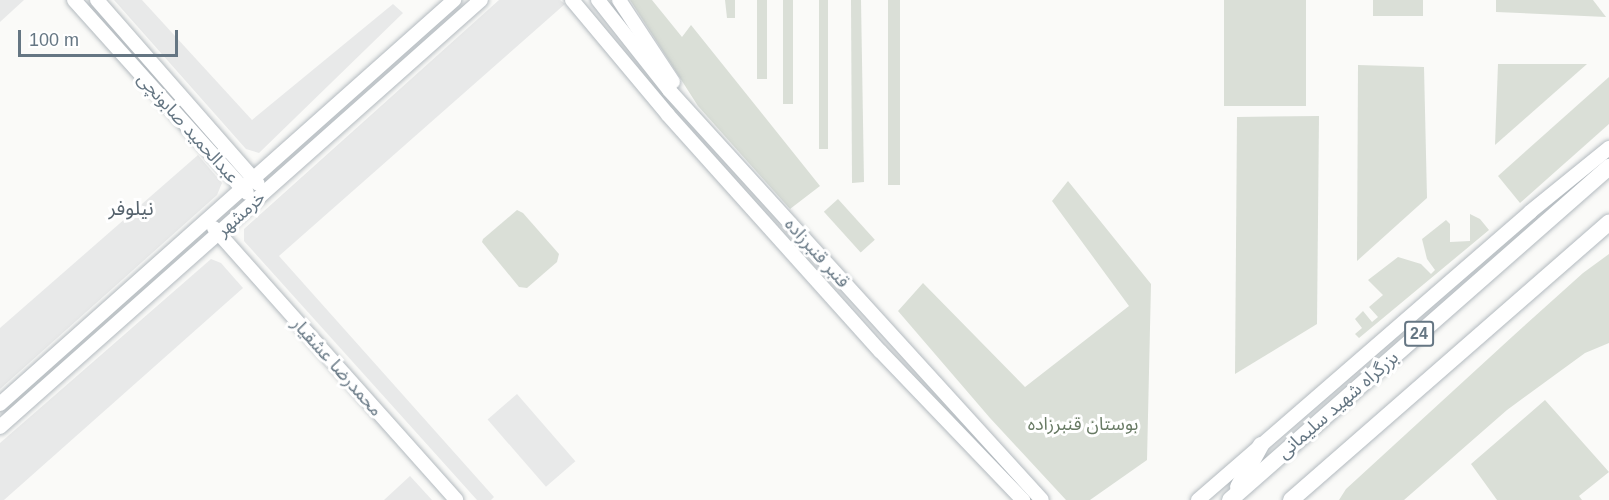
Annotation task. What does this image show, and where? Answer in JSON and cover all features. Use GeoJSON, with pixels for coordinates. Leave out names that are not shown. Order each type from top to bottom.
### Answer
{"type":"FeatureCollection","features":[{"type":"Feature","properties":{"kind":"highway","name":"بزرگراه شهید سلیمانی"},"geometry":{"type":"LineString","coordinates":[[1230,499],[1609,167]]}},
{"type":"Feature","properties":{"kind":"highway","name":"24"},"geometry":{"type":"LineString","coordinates":[[1292,500],[1609,223]]}},
{"type":"Feature","properties":{"kind":"highway"},"geometry":{"type":"LineString","coordinates":[[1567,261],[1609,239]]}},
{"type":"Feature","properties":{"kind":"highway"},"geometry":{"type":"LineString","coordinates":[[1230,499],[1261,446]]}},
{"type":"Feature","properties":{"kind":"main road","name":"عبدالحمید صابونچی"},"geometry":{"type":"LineString","coordinates":[[74,0],[254,202]]}},
{"type":"Feature","properties":{"kind":"main road","name":"عبدالحمید صابونچی"},"geometry":{"type":"LineString","coordinates":[[97,0],[265,192]]}},
{"type":"Feature","properties":{"kind":"main road","name":"خرمشهر"},"geometry":{"type":"LineString","coordinates":[[0,404],[454,0]]}},
{"type":"Feature","properties":{"kind":"main road","name":"خرمشهر"},"geometry":{"type":"LineString","coordinates":[[0,427],[481,0]]}},
{"type":"Feature","properties":{"kind":"main road","name":"قنبر قنبرزاده"},"geometry":{"type":"LineString","coordinates":[[572,0],[668,115],[956,432],[1023,500]]}},
{"type":"Feature","properties":{"kind":"main road","name":"قنبر قنبرزاده"},"geometry":{"type":"LineString","coordinates":[[598,0],[702,127],[1042,500]]}},
{"type":"Feature","properties":{"kind":"main road"},"geometry":{"type":"LineString","coordinates":[[619,0],[702,127]]}},
{"type":"Feature","properties":{"kind":"main road"},"geometry":{"type":"LineString","coordinates":[[1197,500],[1530,212],[1609,148]]}},
{"type":"Feature","properties":{"kind":"main road","name":"محمدرضا عشقیار"},"geometry":{"type":"LineString","coordinates":[[207,220],[456,500]]}},
{"type":"Feature","properties":{"kind":"shaded area"},"geometry":{"type":"Polygon","coordinates":[[[0,0],[24,0],[0,22],[0,0]]]}},
{"type":"Feature","properties":{"kind":"shaded area"},"geometry":{"type":"Polygon","coordinates":[[[114,0],[142,0],[252,120],[393,4],[403,13],[259,153],[246,149],[114,0]]]}},
{"type":"Feature","properties":{"kind":"shaded area"},"geometry":{"type":"Polygon","coordinates":[[[499,0],[560,0],[565,4],[279,256],[494,497],[491,500],[477,500],[244,241],[244,229],[499,0]]]}},
{"type":"Feature","properties":{"kind":"shaded area"},"geometry":{"type":"Polygon","coordinates":[[[198,155],[222,183],[217,195],[0,389],[0,328],[198,155]]]}},
{"type":"Feature","properties":{"kind":"shaded area"},"geometry":{"type":"Polygon","coordinates":[[[211,259],[221,263],[243,288],[4,500],[0,500],[0,443],[211,259]]]}},
{"type":"Feature","properties":{"kind":"shaded area"},"geometry":{"type":"Polygon","coordinates":[[[517,394],[575,461],[546,487],[488,420],[517,394]]]}},
{"type":"Feature","properties":{"kind":"shaded area"},"geometry":{"type":"Polygon","coordinates":[[[410,476],[432,500],[384,500],[410,476]]]}},
{"type":"Feature","properties":{"kind":"green space"},"geometry":{"type":"Polygon","coordinates":[[[630,0],[652,0],[682,37],[691,25],[820,186],[790,209],[698,106],[630,0]]]}},
{"type":"Feature","properties":{"kind":"green space"},"geometry":{"type":"Polygon","coordinates":[[[725,0],[735,0],[735,18],[727,18],[725,0]]]}},
{"type":"Feature","properties":{"kind":"green space"},"geometry":{"type":"Polygon","coordinates":[[[757,0],[767,0],[767,79],[757,79],[757,0]]]}},
{"type":"Feature","properties":{"kind":"green space"},"geometry":{"type":"Polygon","coordinates":[[[783,0],[793,0],[793,104],[783,104],[783,0]]]}},
{"type":"Feature","properties":{"kind":"green space"},"geometry":{"type":"Polygon","coordinates":[[[819,0],[828,0],[828,149],[819,149],[819,0]]]}},
{"type":"Feature","properties":{"kind":"green space"},"geometry":{"type":"Polygon","coordinates":[[[851,0],[861,0],[864,182],[852,183],[851,0]]]}},
{"type":"Feature","properties":{"kind":"green space"},"geometry":{"type":"Polygon","coordinates":[[[888,0],[900,0],[900,185],[888,185],[888,0]]]}},
{"type":"Feature","properties":{"kind":"green space"},"geometry":{"type":"Polygon","coordinates":[[[1224,0],[1306,0],[1306,106],[1224,106],[1224,0]]]}},
{"type":"Feature","properties":{"kind":"green space"},"geometry":{"type":"Polygon","coordinates":[[[1373,0],[1423,0],[1423,16],[1373,16],[1373,0]]]}},
{"type":"Feature","properties":{"kind":"green space"},"geometry":{"type":"Polygon","coordinates":[[[1496,0],[1593,0],[1606,17],[1496,12],[1496,0]]]}},
{"type":"Feature","properties":{"kind":"green space"},"geometry":{"type":"Polygon","coordinates":[[[1498,64],[1587,64],[1495,145],[1498,64]]]}},
{"type":"Feature","properties":{"kind":"green space"},"geometry":{"type":"Polygon","coordinates":[[[1358,65],[1424,67],[1427,198],[1357,261],[1358,65]]]}},
{"type":"Feature","properties":{"kind":"green space"},"geometry":{"type":"Polygon","coordinates":[[[1609,77],[1609,124],[1520,203],[1498,176],[1609,77]]]}},
{"type":"Feature","properties":{"kind":"green space"},"geometry":{"type":"Polygon","coordinates":[[[1319,116],[1317,324],[1235,374],[1237,117],[1319,116]]]}},
{"type":"Feature","properties":{"kind":"green space","name":"بوستان قنبرزاده"},"geometry":{"type":"Polygon","coordinates":[[[1068,181],[1151,284],[1147,460],[1090,500],[1066,500],[990,418],[898,311],[923,283],[1025,387],[1129,306],[1052,201],[1068,181]]]}},
{"type":"Feature","properties":{"kind":"green space"},"geometry":{"type":"Polygon","coordinates":[[[838,199],[875,240],[861,253],[824,212],[838,199]]]}},
{"type":"Feature","properties":{"kind":"green space"},"geometry":{"type":"Polygon","coordinates":[[[517,210],[523,213],[559,254],[557,262],[527,288],[519,287],[482,242],[517,210]]]}},
{"type":"Feature","properties":{"kind":"green space"},"geometry":{"type":"Polygon","coordinates":[[[1470,214],[1480,219],[1489,230],[1359,338],[1355,334],[1362,328],[1355,319],[1363,311],[1372,322],[1378,317],[1369,307],[1383,295],[1368,280],[1398,257],[1421,264],[1431,274],[1435,270],[1427,259],[1422,239],[1446,220],[1450,224],[1450,242],[1470,241],[1470,214]]]}},
{"type":"Feature","properties":{"kind":"green space"},"geometry":{"type":"Polygon","coordinates":[[[1609,254],[1609,343],[1585,353],[1507,410],[1404,500],[1339,500],[1346,489],[1513,336],[1583,273],[1609,254]]]}},
{"type":"Feature","properties":{"kind":"green space"},"geometry":{"type":"Polygon","coordinates":[[[1545,400],[1609,472],[1579,496],[1582,500],[1497,500],[1471,464],[1545,400]]]}},
{"type":"Feature","properties":{"kind":"district","name":"نیلوفر"},"geometry":{"type":"Point","coordinates":[131,208]}}]}
